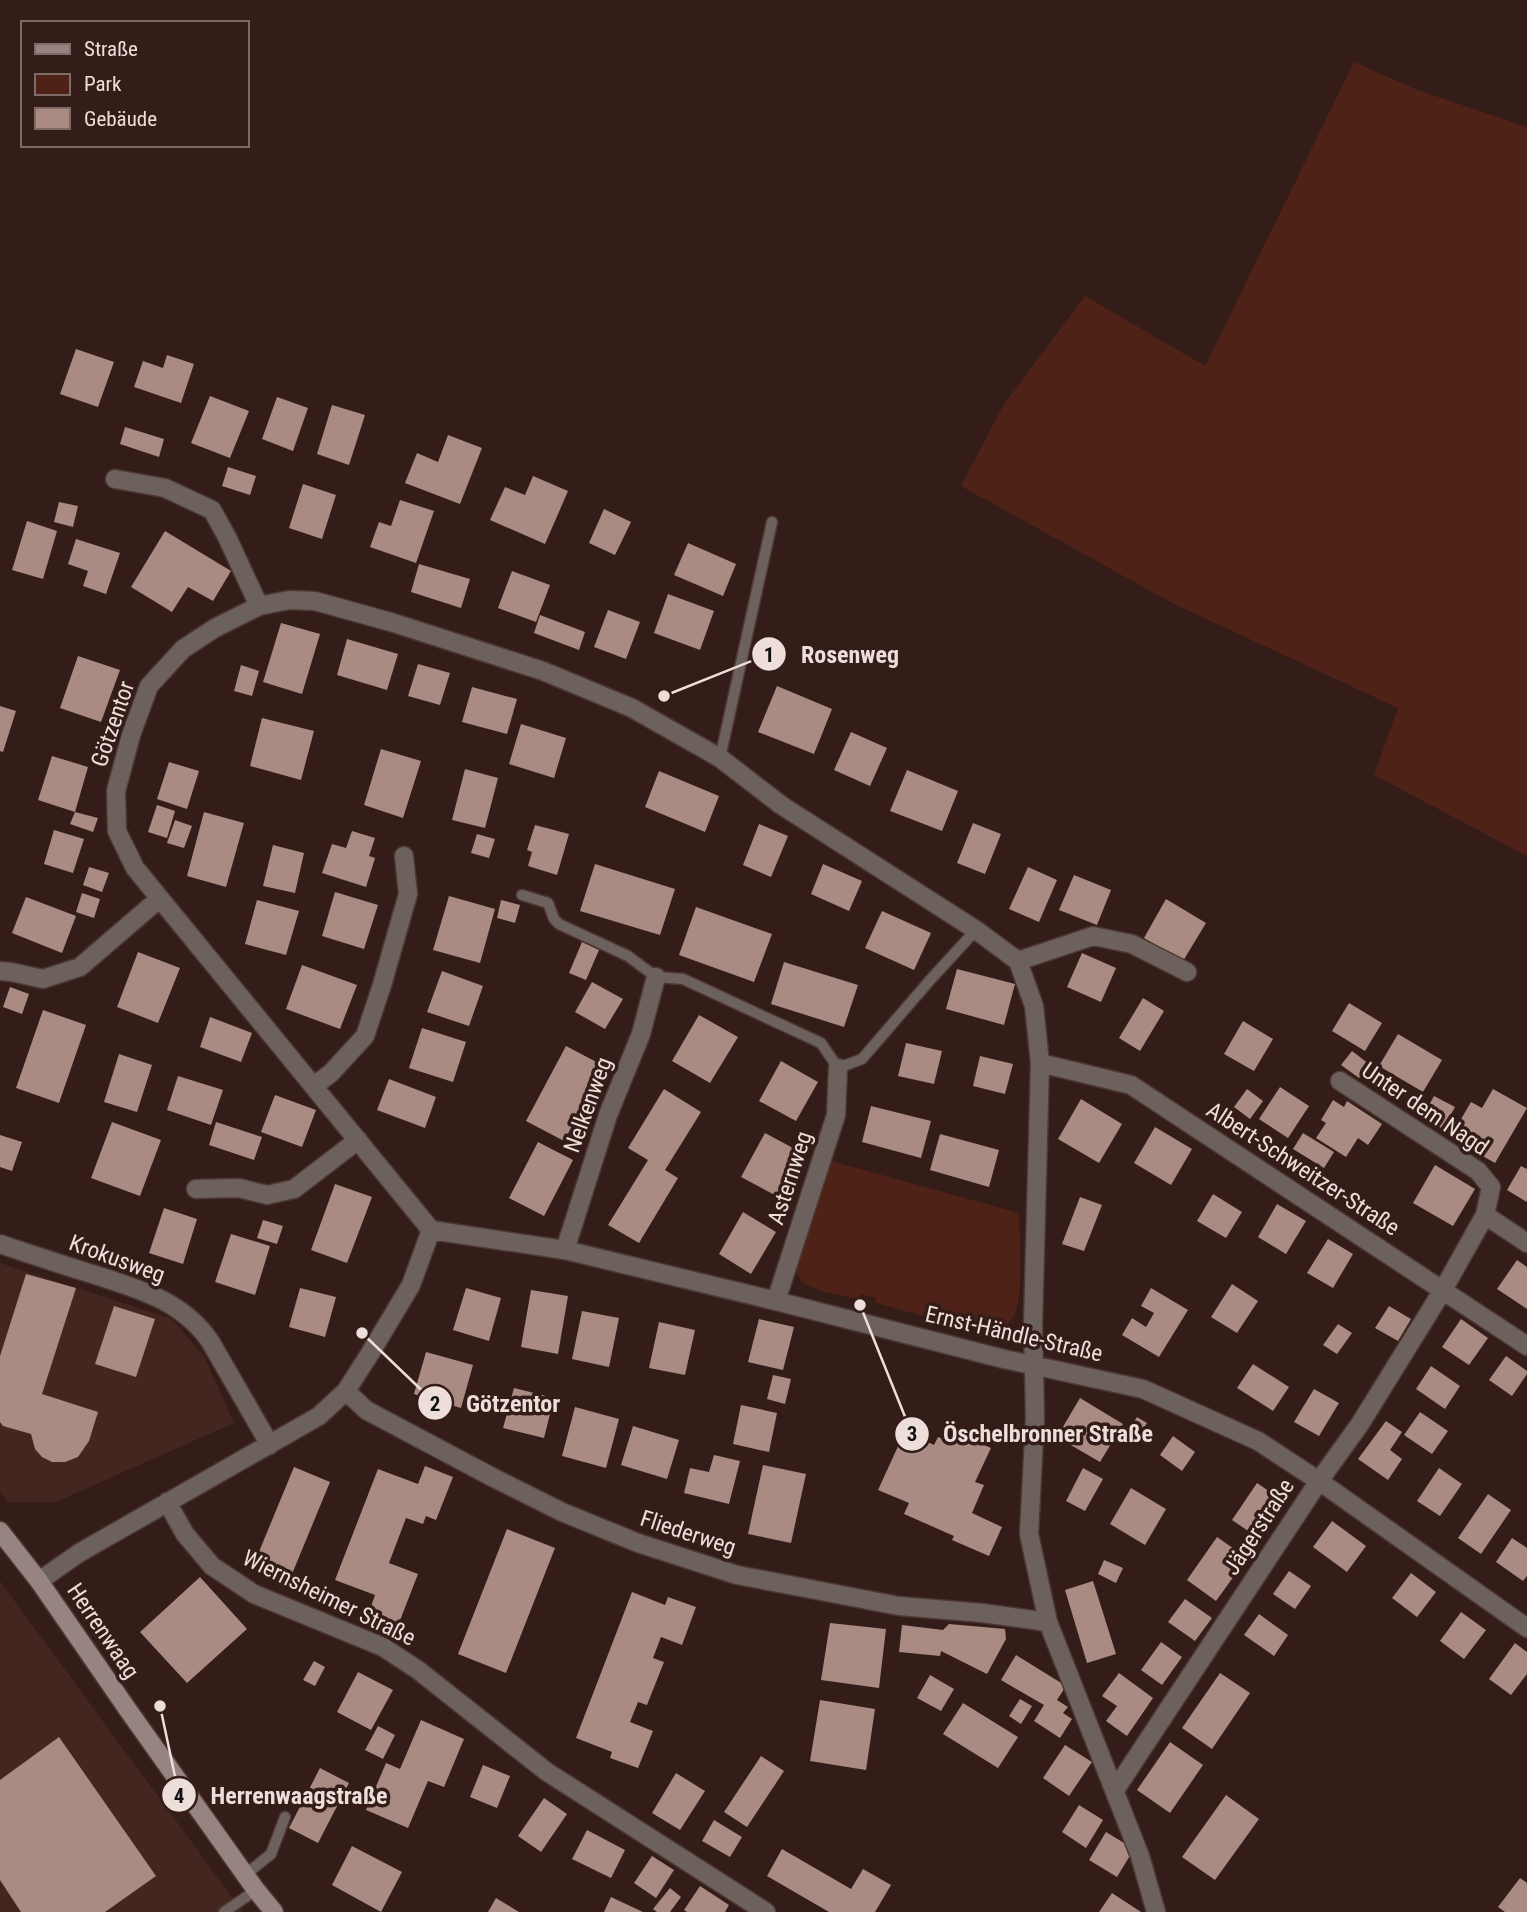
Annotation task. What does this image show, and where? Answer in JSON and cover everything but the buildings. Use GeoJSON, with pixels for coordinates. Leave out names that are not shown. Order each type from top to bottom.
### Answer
{"type":"FeatureCollection","features":[{"type":"Feature","properties":{"kind":"main road"},"geometry":{"type":"LineString","coordinates":[[0,1531],[40,1581]]}},
{"type":"Feature","properties":{"kind":"main road","name":"Herrenwaag"},"geometry":{"type":"LineString","coordinates":[[40,1581],[128,1710],[274,1912]]}},
{"type":"Feature","properties":{"kind":"street"},"geometry":{"type":"LineString","coordinates":[[115,478],[164,488],[212,510],[258,606]]}},
{"type":"Feature","properties":{"kind":"street","name":"Götzentor"},"geometry":{"type":"LineString","coordinates":[[431,1230],[175,915],[159,899],[135,868],[117,831],[116,791],[131,735],[149,686],[183,649],[215,628],[258,606],[289,600],[315,601],[543,671],[632,708],[720,758],[781,805],[976,930],[1018,961]]}},
{"type":"Feature","properties":{"kind":"street"},"geometry":{"type":"LineString","coordinates":[[314,1086],[331,1073],[365,1036],[408,894],[404,856]]}},
{"type":"Feature","properties":{"kind":"street"},"geometry":{"type":"LineString","coordinates":[[0,971],[43,979],[80,967],[159,899]]}},
{"type":"Feature","properties":{"kind":"street"},"geometry":{"type":"LineString","coordinates":[[1156,1912],[1140,1856],[1048,1622],[1029,1534],[1035,1418],[1033,1324],[1040,1063],[1034,1006],[1018,961],[1093,936],[1132,944],[1187,972]]}},
{"type":"Feature","properties":{"kind":"street","name":"Nelkenweg"},"geometry":{"type":"LineString","coordinates":[[565,1251],[608,1115],[641,1034],[656,977]]}},
{"type":"Feature","properties":{"kind":"street","name":"Albert-Schweitzer-Straße"},"geometry":{"type":"LineString","coordinates":[[1040,1063],[1131,1085],[1527,1346]]}},
{"type":"Feature","properties":{"kind":"street","name":"Asternweg"},"geometry":{"type":"LineString","coordinates":[[776,1301],[836,1115],[838,1068]]}},
{"type":"Feature","properties":{"kind":"street","name":"Unter dem Nagd"},"geometry":{"type":"LineString","coordinates":[[1340,1082],[1478,1171],[1491,1187],[1485,1216],[1443,1290]]}},
{"type":"Feature","properties":{"kind":"street"},"geometry":{"type":"LineString","coordinates":[[196,1189],[239,1188],[267,1195],[294,1189],[358,1140]]}},
{"type":"Feature","properties":{"kind":"street"},"geometry":{"type":"LineString","coordinates":[[1485,1216],[1527,1243]]}},
{"type":"Feature","properties":{"kind":"street"},"geometry":{"type":"LineString","coordinates":[[40,1581],[79,1553],[319,1416],[345,1391],[369,1355],[411,1285],[431,1230]]}},
{"type":"Feature","properties":{"kind":"street","name":"Ernst-Händle-Straße"},"geometry":{"type":"LineString","coordinates":[[431,1230],[565,1251],[1033,1366],[1143,1389],[1258,1441],[1319,1481],[1527,1629]]}},
{"type":"Feature","properties":{"kind":"street","name":"Krokusweg"},"geometry":{"type":"LineString","coordinates":[[0,1244],[147,1292],[178,1309],[199,1325],[210,1341],[270,1445]]}},
{"type":"Feature","properties":{"kind":"street","name":"Jägerstraße"},"geometry":{"type":"LineString","coordinates":[[1115,1790],[1319,1481],[1360,1424],[1443,1290]]}},
{"type":"Feature","properties":{"kind":"street","name":"Fliederweg"},"geometry":{"type":"LineString","coordinates":[[345,1391],[366,1410],[492,1477],[562,1511],[638,1543],[737,1575],[899,1606],[1048,1622]]}},
{"type":"Feature","properties":{"kind":"street","name":"Wiernsheimer Straße"},"geometry":{"type":"LineString","coordinates":[[167,1502],[185,1534],[212,1566],[254,1594],[383,1647],[418,1670],[547,1772],[766,1912]]}},
{"type":"Feature","properties":{"kind":"lane"},"geometry":{"type":"LineString","coordinates":[[720,758],[772,522]]}},
{"type":"Feature","properties":{"kind":"lane"},"geometry":{"type":"LineString","coordinates":[[523,895],[548,904],[559,924],[628,956],[656,977],[683,979],[821,1043],[838,1068],[862,1059],[976,930]]}},
{"type":"Feature","properties":{"kind":"lane"},"geometry":{"type":"LineString","coordinates":[[224,1912],[251,1883],[271,1854],[285,1817]]}},
{"type":"Feature","properties":{"kind":"shaded area"},"geometry":{"type":"Polygon","coordinates":[[[0,1263],[172,1319],[205,1358],[234,1423],[56,1502],[8,1502],[0,1492],[0,1263]]]}},
{"type":"Feature","properties":{"kind":"shaded area"},"geometry":{"type":"Polygon","coordinates":[[[0,1581],[243,1912],[0,1912],[0,1581]]]}},
{"type":"Feature","properties":{"kind":"green space"},"geometry":{"type":"Polygon","coordinates":[[[1354,62],[1415,89],[1527,127],[1527,856],[1374,775],[1398,708],[1174,604],[961,486],[1003,406],[1085,296],[1205,366],[1354,62]]]}},
{"type":"Feature","properties":{"kind":"green space"},"geometry":{"type":"Polygon","coordinates":[[[831,1161],[1019,1213],[1019,1296],[1017,1308],[1008,1323],[985,1333],[876,1303],[876,1298],[861,1294],[858,1299],[825,1292],[802,1283],[796,1271],[831,1161]]]}},
{"type":"Feature","properties":{"kind":"place","name":"Rosenweg"},"geometry":{"type":"Point","coordinates":[664,696]}},
{"type":"Feature","properties":{"kind":"place","name":"Öschelbronner Straße"},"geometry":{"type":"Point","coordinates":[860,1305]}},
{"type":"Feature","properties":{"kind":"place","name":"Götzentor"},"geometry":{"type":"Point","coordinates":[362,1333]}},
{"type":"Feature","properties":{"kind":"place","name":"Herrenwaagstraße"},"geometry":{"type":"Point","coordinates":[160,1706]}}]}
